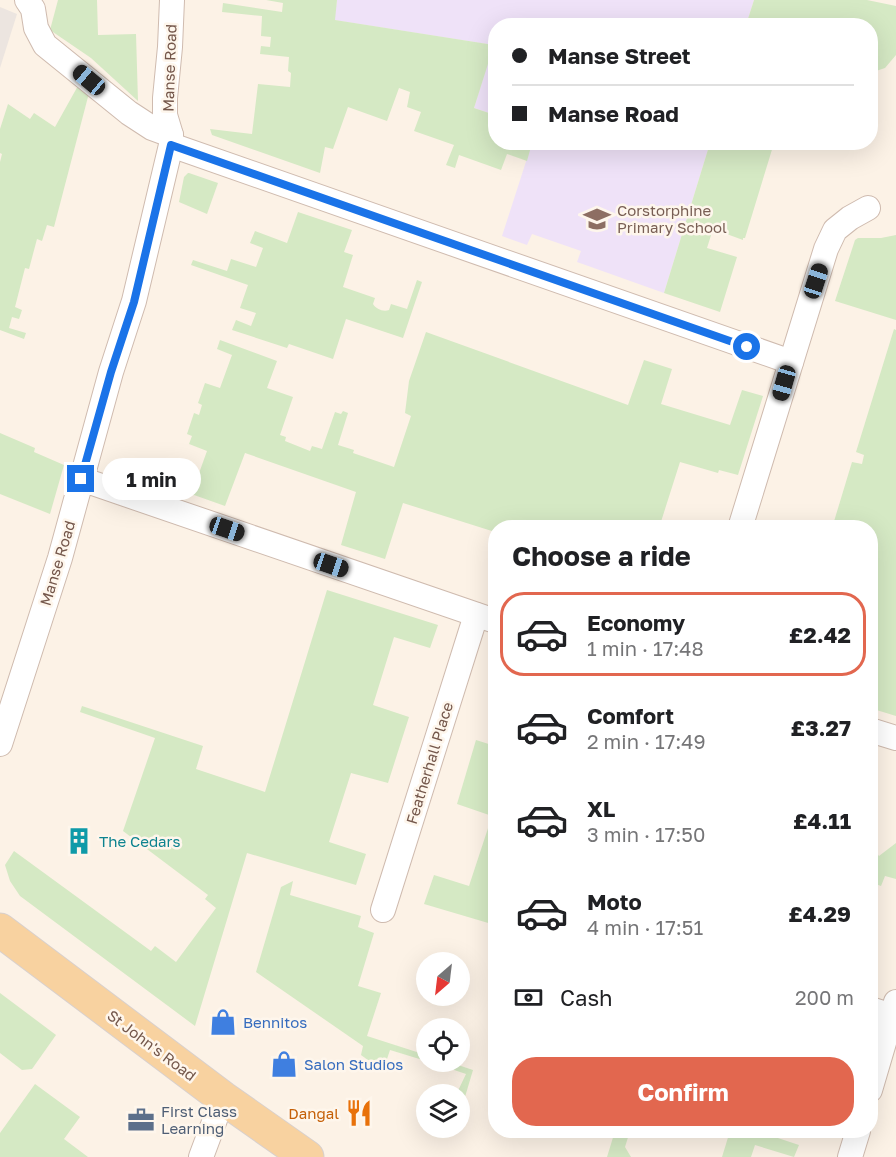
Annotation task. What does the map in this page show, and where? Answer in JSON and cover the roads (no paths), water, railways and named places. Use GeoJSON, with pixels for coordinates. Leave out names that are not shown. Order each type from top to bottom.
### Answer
{"type":"FeatureCollection","features":[{"type":"Feature","properties":{"kind":"main road","name":"St John's Road"},"geometry":{"type":"LineString","coordinates":[[0,930],[223,1098],[307,1157]]}},
{"type":"Feature","properties":{"kind":"street","name":"Manse Road"},"geometry":{"type":"LineString","coordinates":[[27,0],[33,9],[36,28],[45,45],[129,113],[171,140]]}},
{"type":"Feature","properties":{"kind":"street","name":"Manse Road"},"geometry":{"type":"LineString","coordinates":[[0,744],[60,558],[111,372],[134,302],[171,140],[165,115],[165,98],[172,0]]}},
{"type":"Feature","properties":{"kind":"street"},"geometry":{"type":"LineString","coordinates":[[171,140],[454,245],[790,362]]}},
{"type":"Feature","properties":{"kind":"street"},"geometry":{"type":"LineString","coordinates":[[742,520],[826,249],[836,230],[850,218],[868,208]]}},
{"type":"Feature","properties":{"kind":"street"},"geometry":{"type":"LineString","coordinates":[[81,479],[485,618]]}},
{"type":"Feature","properties":{"kind":"street","name":"Featherhall Place"},"geometry":{"type":"LineString","coordinates":[[383,910],[485,618]]}},
{"type":"Feature","properties":{"kind":"street"},"geometry":{"type":"LineString","coordinates":[[878,732],[896,738]]}},
{"type":"Feature","properties":{"kind":"street"},"geometry":{"type":"LineString","coordinates":[[878,1072],[890,1045],[886,1009]]}},
{"type":"Feature","properties":{"kind":"street"},"geometry":{"type":"LineString","coordinates":[[201,1157],[223,1098]]}},
{"type":"Feature","properties":{"kind":"street"},"geometry":{"type":"LineString","coordinates":[[850,1157],[856,1138]]}},
{"type":"Feature","properties":{"kind":"place","name":"Corstorphine Primary School"},"geometry":{"type":"Point","coordinates":[597,219]}},
{"type":"Feature","properties":{"kind":"place","name":"The Cedars"},"geometry":{"type":"Point","coordinates":[79,841]}},
{"type":"Feature","properties":{"kind":"place","name":"Bennitos"},"geometry":{"type":"Point","coordinates":[223,1022]}},
{"type":"Feature","properties":{"kind":"place","name":"Salon Studios"},"geometry":{"type":"Point","coordinates":[284,1064]}},
{"type":"Feature","properties":{"kind":"place","name":"Dangal"},"geometry":{"type":"Point","coordinates":[359,1113]}},
{"type":"Feature","properties":{"kind":"place","name":"First Class Learning"},"geometry":{"type":"Point","coordinates":[141,1120]}}]}
